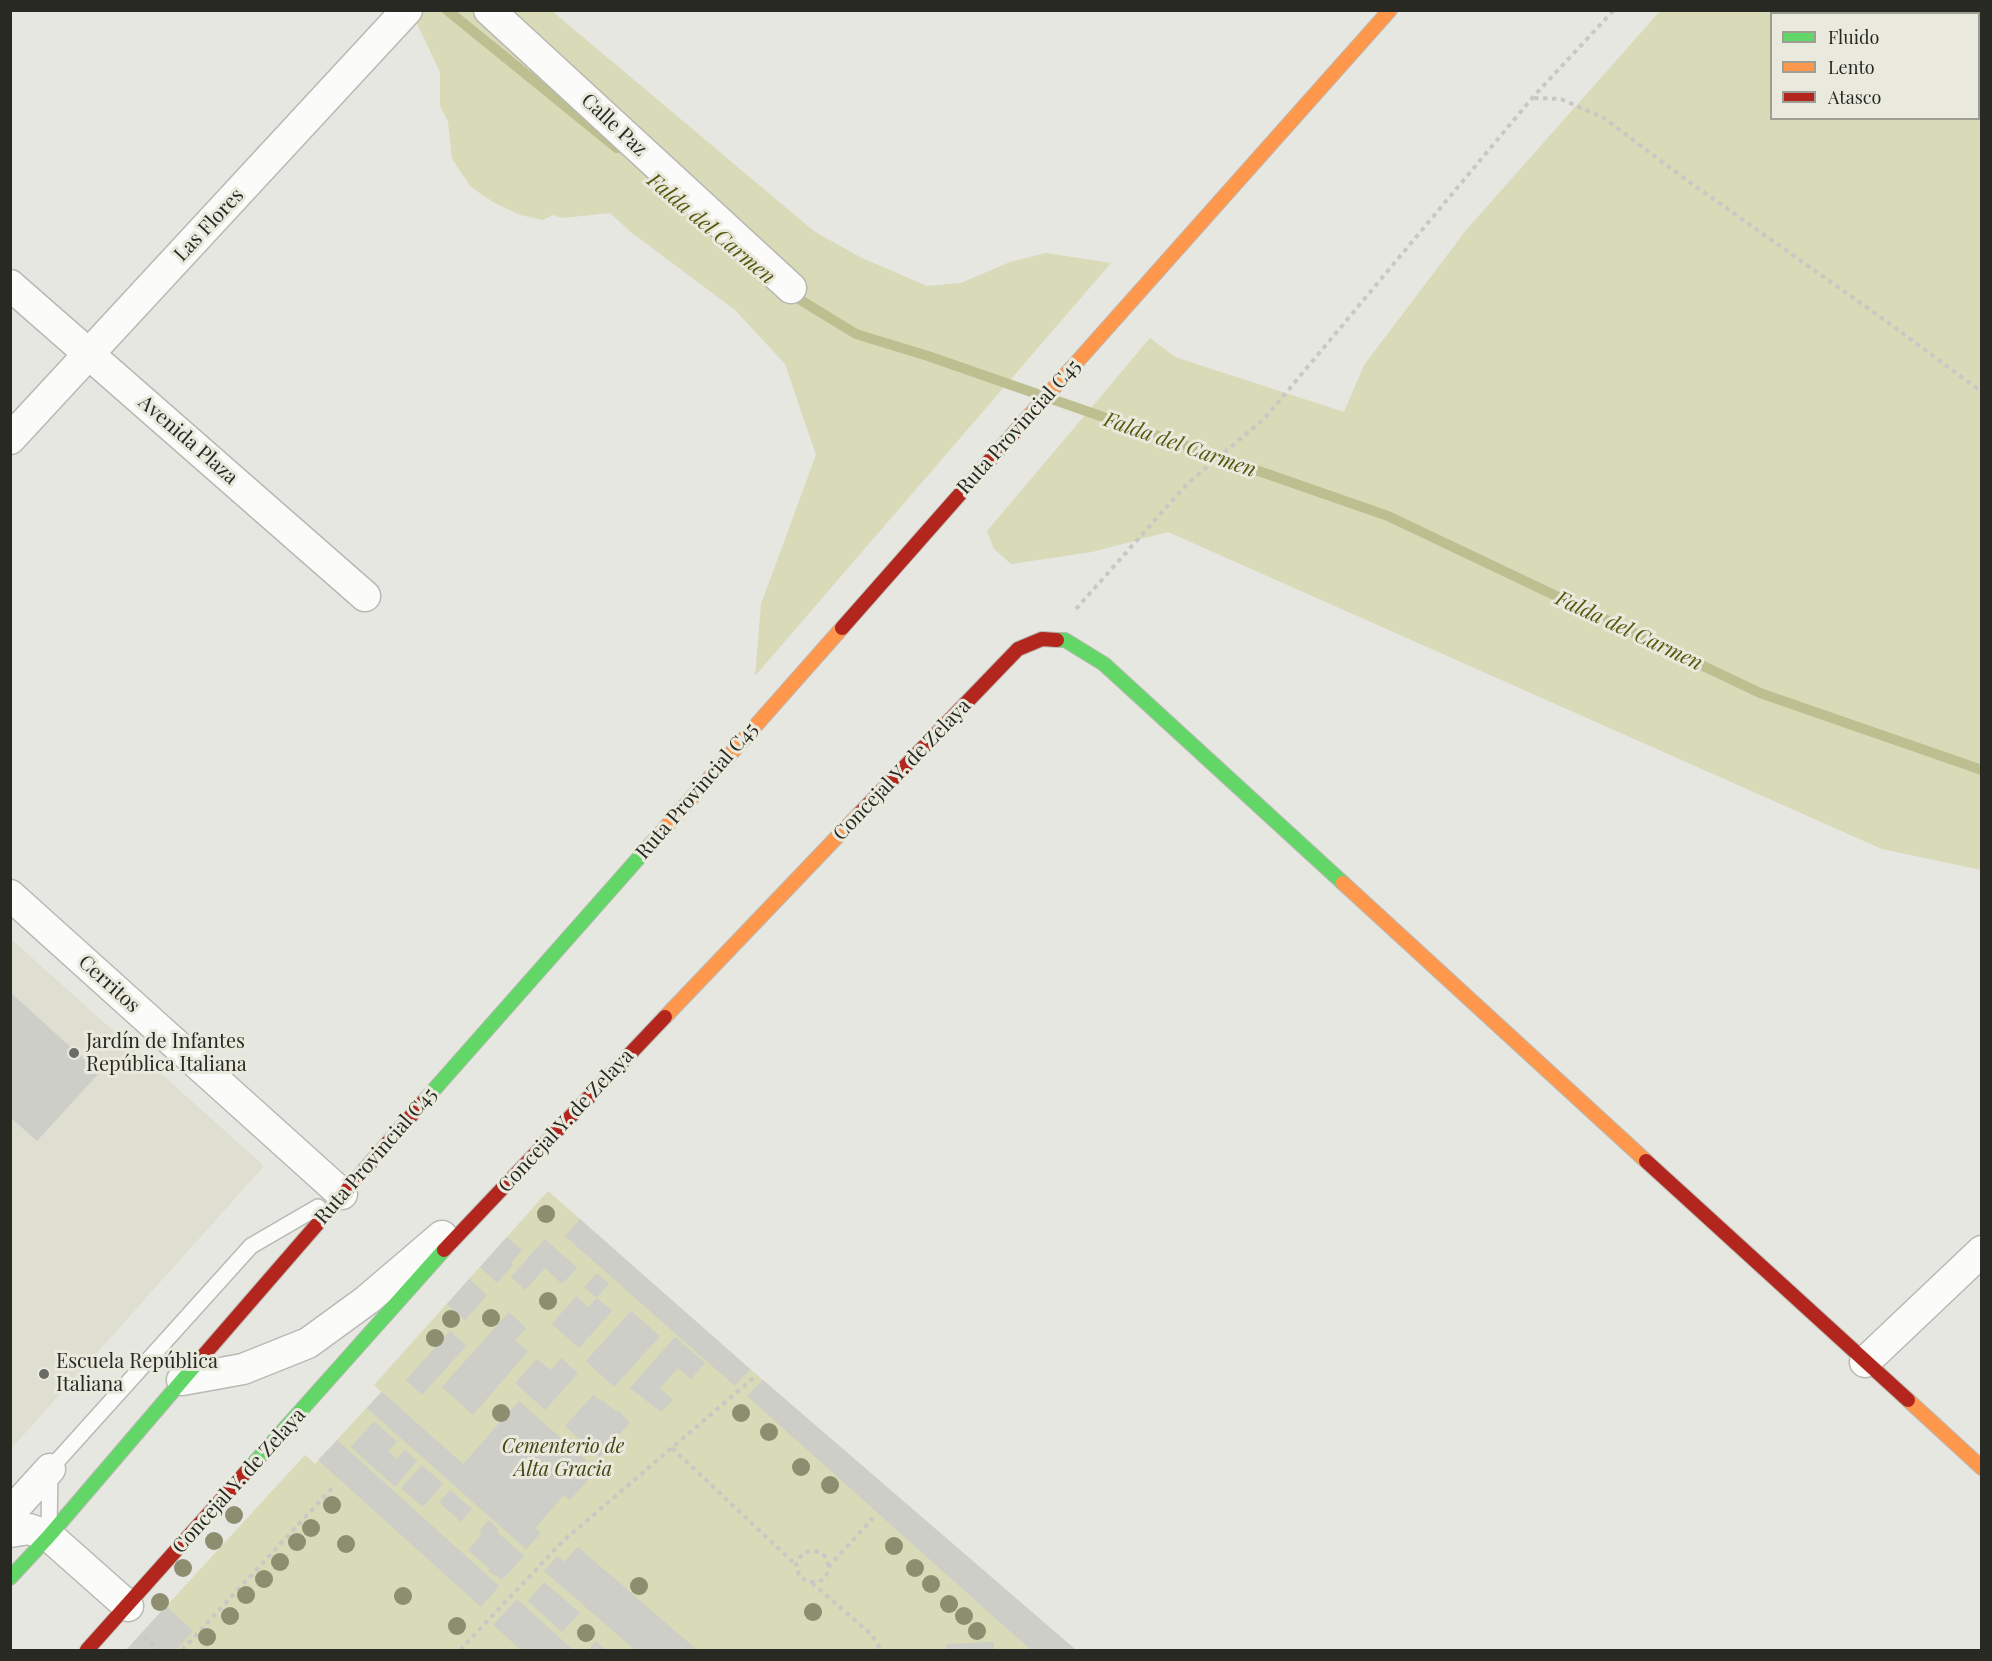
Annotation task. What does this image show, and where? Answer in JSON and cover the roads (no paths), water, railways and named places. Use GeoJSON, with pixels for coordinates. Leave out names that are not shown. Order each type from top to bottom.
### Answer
{"type":"FeatureCollection","features":[{"type":"Feature","properties":{"kind":"street","name":"Las Flores"},"geometry":{"type":"LineString","coordinates":[[10,439],[407,10]]}},
{"type":"Feature","properties":{"kind":"street","name":"Calle Paz"},"geometry":{"type":"LineString","coordinates":[[489,10],[791,288]]}},
{"type":"Feature","properties":{"kind":"street","name":"Ruta Provincial C45"},"geometry":{"type":"LineString","coordinates":[[10,1578],[49,1536],[342,1194],[1390,10]]}},
{"type":"Feature","properties":{"kind":"street","name":"Avenida Plaza"},"geometry":{"type":"LineString","coordinates":[[10,285],[365,596]]}},
{"type":"Feature","properties":{"kind":"street","name":"Concejal Y. de Zelaya"},"geometry":{"type":"LineString","coordinates":[[87,1650],[451,1242],[735,942],[1018,649],[1042,639],[1065,640],[1104,664],[1865,1362]]}},
{"type":"Feature","properties":{"kind":"street","name":"Cerritos"},"geometry":{"type":"LineString","coordinates":[[10,895],[342,1194]]}},
{"type":"Feature","properties":{"kind":"street"},"geometry":{"type":"LineString","coordinates":[[182,1380],[243,1369],[308,1343],[367,1300],[529,1160]]}},
{"type":"Feature","properties":{"kind":"street"},"geometry":{"type":"LineString","coordinates":[[1982,1251],[1865,1362],[1982,1468]]}},
{"type":"Feature","properties":{"kind":"street"},"geometry":{"type":"LineString","coordinates":[[10,1513],[50,1469]]}},
{"type":"Feature","properties":{"kind":"street"},"geometry":{"type":"LineString","coordinates":[[10,1532],[29,1529],[49,1536],[128,1606]]}},
{"type":"Feature","properties":{"kind":"lane"},"geometry":{"type":"LineString","coordinates":[[49,1536],[50,1469],[251,1246],[342,1194]]}},
{"type":"Feature","properties":{"kind":"waterway","name":"Falda del Carmen"},"geometry":{"type":"LineString","coordinates":[[447,10],[617,148]]}},
{"type":"Feature","properties":{"kind":"waterway","name":"Falda del Carmen"},"geometry":{"type":"LineString","coordinates":[[789,293],[856,334],[928,356],[1388,516],[1760,693],[1982,770]]}},
{"type":"Feature","properties":{"kind":"place","name":"Jardín de Infantes República Italiana"},"geometry":{"type":"Point","coordinates":[74,1053]}},
{"type":"Feature","properties":{"kind":"place","name":"Escuela República Italiana"},"geometry":{"type":"Point","coordinates":[44,1374]}},
{"type":"Feature","properties":{"kind":"park label","name":"Cementerio de Alta Gracia"},"geometry":{"type":"Point","coordinates":[563,1458]}}]}
